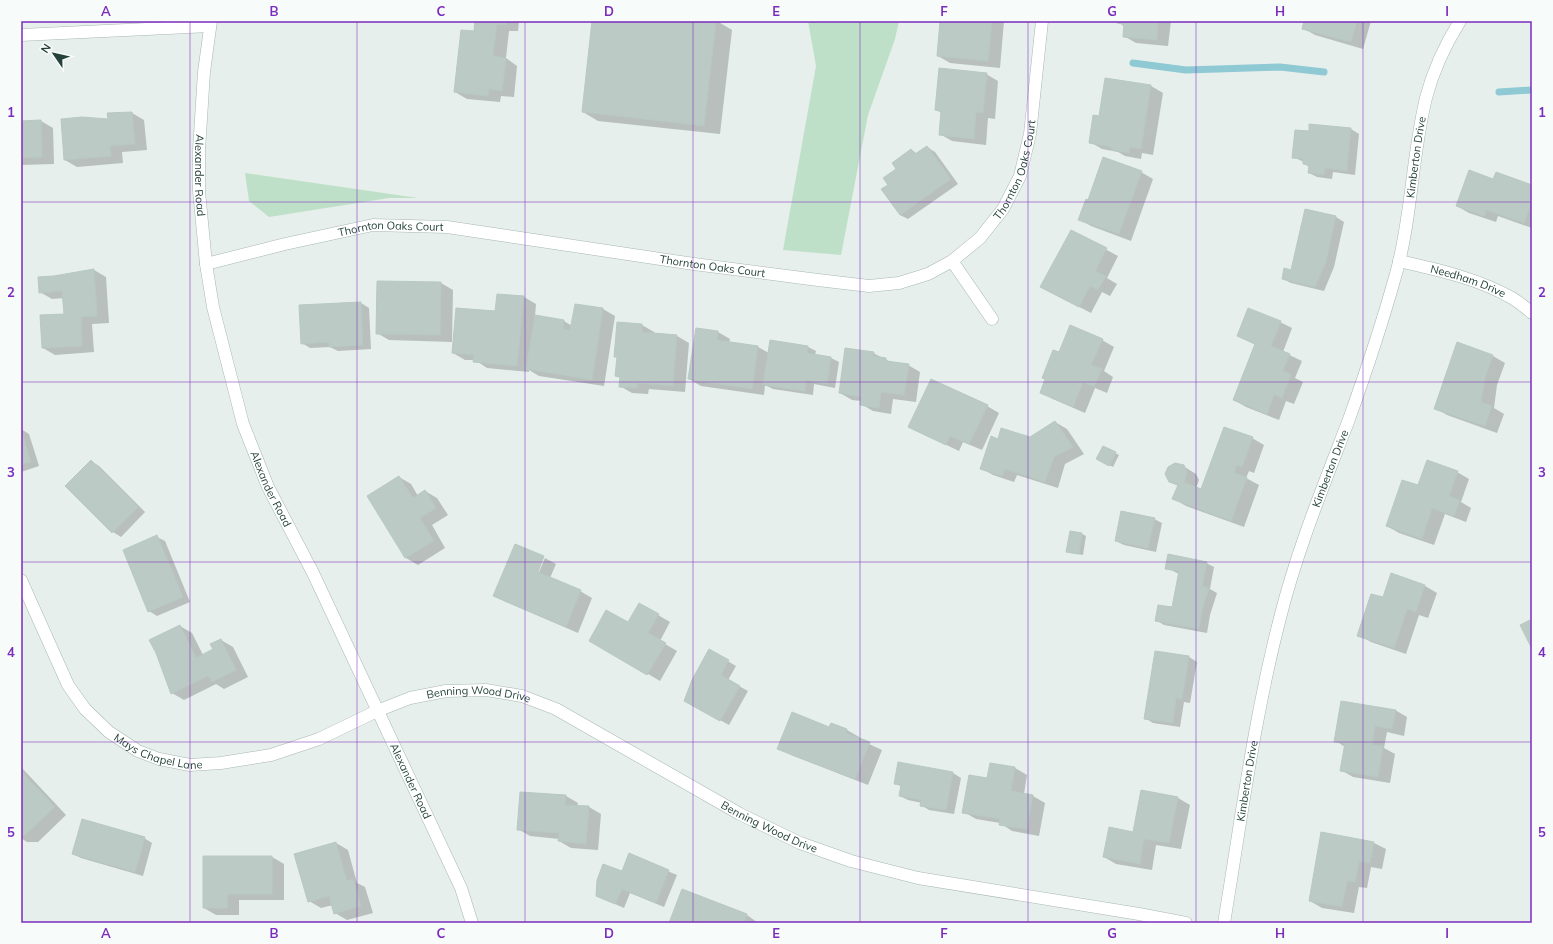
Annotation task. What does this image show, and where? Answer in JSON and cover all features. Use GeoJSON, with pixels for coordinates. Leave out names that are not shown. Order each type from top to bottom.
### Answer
{"type":"FeatureCollection","features":[{"type":"Feature","properties":{"kind":"street","name":"Thornton Oaks Court"},"geometry":{"type":"LineString","coordinates":[[206,264],[285,244],[373,225],[447,227],[694,264],[869,286],[899,283],[928,274],[952,261],[980,238],[1003,209],[1020,176],[1030,134],[1042,21]]}},
{"type":"Feature","properties":{"kind":"street","name":"Kimberton Drive"},"geometry":{"type":"LineString","coordinates":[[1224,923],[1260,709],[1280,617],[1306,530],[1349,419],[1385,312],[1399,261],[1409,212],[1415,156],[1426,98],[1440,58],[1449,38],[1460,21]]}},
{"type":"Feature","properties":{"kind":"street"},"geometry":{"type":"LineString","coordinates":[[21,35],[210,24]]}},
{"type":"Feature","properties":{"kind":"street","name":"Alexander Road"},"geometry":{"type":"LineString","coordinates":[[210,24],[204,72],[199,150],[199,190],[206,264],[213,307],[243,424],[268,487],[313,573],[461,888],[472,923]]}},
{"type":"Feature","properties":{"kind":"street"},"geometry":{"type":"LineString","coordinates":[[952,261],[992,319]]}},
{"type":"Feature","properties":{"kind":"street","name":"Needham Drive"},"geometry":{"type":"LineString","coordinates":[[1399,261],[1456,275],[1481,283],[1514,299],[1532,313]]}},
{"type":"Feature","properties":{"kind":"street","name":"Mays Chapel Lane"},"geometry":{"type":"LineString","coordinates":[[21,580],[68,685],[85,709],[109,732],[138,751],[159,759],[190,765],[221,763],[271,755],[319,740],[377,711]]}},
{"type":"Feature","properties":{"kind":"street","name":"Benning Wood Drive"},"geometry":{"type":"LineString","coordinates":[[377,711],[410,698],[446,691],[486,690],[522,696],[556,709],[740,814],[800,843],[851,861],[918,878],[1186,923]]}},
{"type":"Feature","properties":{"kind":"green space"},"geometry":{"type":"Polygon","coordinates":[[[808,21],[899,21],[895,39],[868,115],[841,255],[783,250],[816,66],[808,21]]]}},
{"type":"Feature","properties":{"kind":"green space"},"geometry":{"type":"Polygon","coordinates":[[[245,173],[418,198],[389,198],[269,217],[249,201],[245,173]]]}},
{"type":"Feature","properties":{"kind":"building"},"geometry":{"type":"Polygon","coordinates":[[[475,21],[506,21],[506,25],[497,24],[493,56],[506,58],[502,91],[489,89],[488,96],[454,92],[461,30],[474,31],[475,21]]]}},
{"type":"Feature","properties":{"kind":"building"},"geometry":{"type":"Polygon","coordinates":[[[592,21],[716,21],[704,126],[582,112],[592,21]]]}},
{"type":"Feature","properties":{"kind":"building"},"geometry":{"type":"Polygon","coordinates":[[[940,21],[992,21],[988,61],[937,56],[940,21]]]}},
{"type":"Feature","properties":{"kind":"building"},"geometry":{"type":"Polygon","coordinates":[[[1117,21],[1158,21],[1157,40],[1123,37],[1124,24],[1117,23],[1117,21]]]}},
{"type":"Feature","properties":{"kind":"building"},"geometry":{"type":"Polygon","coordinates":[[[1304,21],[1357,21],[1351,42],[1302,29],[1304,21]]]}},
{"type":"Feature","properties":{"kind":"building"},"geometry":{"type":"Polygon","coordinates":[[[939,68],[987,73],[983,113],[976,112],[974,139],[939,135],[941,111],[935,110],[939,68]]]}},
{"type":"Feature","properties":{"kind":"building"},"geometry":{"type":"Polygon","coordinates":[[[1105,78],[1151,85],[1141,149],[1130,147],[1129,153],[1112,150],[1111,147],[1089,143],[1093,115],[1099,116],[1105,78]]]}},
{"type":"Feature","properties":{"kind":"building"},"geometry":{"type":"Polygon","coordinates":[[[132,112],[135,144],[110,146],[111,156],[64,160],[61,119],[82,117],[108,119],[107,113],[132,112]]]}},
{"type":"Feature","properties":{"kind":"building"},"geometry":{"type":"Polygon","coordinates":[[[41,120],[42,157],[21,158],[21,121],[41,120]]]}},
{"type":"Feature","properties":{"kind":"building"},"geometry":{"type":"Polygon","coordinates":[[[1309,124],[1351,128],[1347,171],[1325,168],[1324,175],[1308,173],[1309,165],[1303,164],[1303,159],[1292,158],[1295,130],[1309,131],[1309,124]]]}},
{"type":"Feature","properties":{"kind":"building"},"geometry":{"type":"Polygon","coordinates":[[[927,146],[951,179],[900,215],[881,189],[888,185],[883,178],[896,169],[892,163],[911,149],[915,154],[927,146]]]}},
{"type":"Feature","properties":{"kind":"building"},"geometry":{"type":"Polygon","coordinates":[[[1103,157],[1142,171],[1119,234],[1078,220],[1086,199],[1088,200],[1103,157]]]}},
{"type":"Feature","properties":{"kind":"building"},"geometry":{"type":"Polygon","coordinates":[[[1469,170],[1493,179],[1496,172],[1532,185],[1532,202],[1524,223],[1486,210],[1484,216],[1456,206],[1469,170]]]}},
{"type":"Feature","properties":{"kind":"building"},"geometry":{"type":"Polygon","coordinates":[[[1305,209],[1336,216],[1326,262],[1315,287],[1282,279],[1284,268],[1291,270],[1305,209]]]}},
{"type":"Feature","properties":{"kind":"building"},"geometry":{"type":"Polygon","coordinates":[[[1071,230],[1107,248],[1095,271],[1106,276],[1098,290],[1090,286],[1079,307],[1040,287],[1071,230]]]}},
{"type":"Feature","properties":{"kind":"building"},"geometry":{"type":"Polygon","coordinates":[[[94,269],[97,316],[81,317],[82,346],[42,348],[40,315],[64,314],[62,291],[39,293],[38,277],[54,276],[94,269]]]}},
{"type":"Feature","properties":{"kind":"building"},"geometry":{"type":"Polygon","coordinates":[[[377,281],[441,282],[440,335],[376,334],[377,281]]]}},
{"type":"Feature","properties":{"kind":"building"},"geometry":{"type":"Polygon","coordinates":[[[497,294],[524,296],[517,366],[473,362],[474,355],[452,353],[456,308],[495,311],[497,294]]]}},
{"type":"Feature","properties":{"kind":"building"},"geometry":{"type":"Polygon","coordinates":[[[361,302],[363,345],[329,347],[329,342],[301,344],[299,305],[361,302]]]}},
{"type":"Feature","properties":{"kind":"building"},"geometry":{"type":"Polygon","coordinates":[[[575,304],[603,308],[592,380],[526,369],[535,315],[564,320],[563,329],[570,330],[575,304]]]}},
{"type":"Feature","properties":{"kind":"building"},"geometry":{"type":"Polygon","coordinates":[[[1248,308],[1281,321],[1271,346],[1290,354],[1283,371],[1291,375],[1282,398],[1274,394],[1267,414],[1233,400],[1255,344],[1237,336],[1248,308]]]}},
{"type":"Feature","properties":{"kind":"building"},"geometry":{"type":"Polygon","coordinates":[[[617,322],[642,324],[642,332],[677,335],[673,386],[637,383],[637,388],[619,387],[620,377],[615,376],[617,357],[614,357],[617,322]]]}},
{"type":"Feature","properties":{"kind":"building"},"geometry":{"type":"Polygon","coordinates":[[[1070,325],[1103,339],[1091,365],[1102,369],[1094,387],[1083,382],[1073,407],[1040,393],[1045,379],[1042,378],[1053,350],[1059,352],[1070,325]]]}},
{"type":"Feature","properties":{"kind":"building"},"geometry":{"type":"Polygon","coordinates":[[[696,328],[718,331],[717,340],[758,346],[752,389],[688,379],[696,328]]]}},
{"type":"Feature","properties":{"kind":"building"},"geometry":{"type":"Polygon","coordinates":[[[770,340],[808,346],[807,353],[831,357],[827,384],[806,380],[805,391],[763,385],[770,340]]]}},
{"type":"Feature","properties":{"kind":"building"},"geometry":{"type":"Polygon","coordinates":[[[1457,342],[1493,355],[1485,378],[1481,402],[1492,406],[1485,426],[1434,409],[1457,342]]]}},
{"type":"Feature","properties":{"kind":"building"},"geometry":{"type":"Polygon","coordinates":[[[845,348],[874,352],[873,356],[886,358],[886,361],[909,364],[904,395],[881,392],[879,408],[860,405],[861,397],[839,393],[845,348]]]}},
{"type":"Feature","properties":{"kind":"building"},"geometry":{"type":"Polygon","coordinates":[[[931,379],[988,405],[969,444],[950,436],[946,445],[908,427],[931,379]]]}},
{"type":"Feature","properties":{"kind":"building"},"geometry":{"type":"Polygon","coordinates":[[[1055,421],[1073,447],[1054,457],[1045,482],[1005,469],[1002,476],[980,469],[991,436],[998,439],[1001,428],[1030,437],[1055,421]]]}},
{"type":"Feature","properties":{"kind":"building"},"geometry":{"type":"Polygon","coordinates":[[[1224,427],[1253,437],[1242,467],[1237,465],[1234,473],[1247,477],[1231,521],[1172,499],[1178,485],[1169,482],[1165,474],[1168,467],[1175,463],[1184,465],[1187,473],[1184,482],[1201,489],[1224,427]]]}},
{"type":"Feature","properties":{"kind":"building"},"geometry":{"type":"Polygon","coordinates":[[[21,429],[31,462],[21,465],[21,429]]]}},
{"type":"Feature","properties":{"kind":"building"},"geometry":{"type":"Polygon","coordinates":[[[1103,446],[1116,452],[1109,466],[1096,459],[1103,446]]]}},
{"type":"Feature","properties":{"kind":"building"},"geometry":{"type":"Polygon","coordinates":[[[91,460],[138,507],[112,533],[65,486],[91,460]]]}},
{"type":"Feature","properties":{"kind":"building"},"geometry":{"type":"Polygon","coordinates":[[[1427,460],[1458,471],[1449,496],[1460,500],[1454,516],[1432,508],[1422,539],[1386,526],[1402,480],[1418,485],[1427,460]]]}},
{"type":"Feature","properties":{"kind":"building"},"geometry":{"type":"Polygon","coordinates":[[[399,476],[413,498],[425,490],[436,508],[420,518],[434,541],[405,558],[367,496],[399,476]]]}},
{"type":"Feature","properties":{"kind":"building"},"geometry":{"type":"Polygon","coordinates":[[[1121,511],[1155,518],[1148,548],[1115,541],[1121,511]]]}},
{"type":"Feature","properties":{"kind":"building"},"geometry":{"type":"Polygon","coordinates":[[[1070,531],[1082,533],[1079,554],[1066,552],[1070,531]]]}},
{"type":"Feature","properties":{"kind":"building"},"geometry":{"type":"Polygon","coordinates":[[[157,535],[183,597],[148,612],[123,550],[157,535]]]}},
{"type":"Feature","properties":{"kind":"building"},"geometry":{"type":"Polygon","coordinates":[[[515,544],[544,556],[538,572],[581,590],[566,627],[493,596],[515,544]]]}},
{"type":"Feature","properties":{"kind":"building"},"geometry":{"type":"Polygon","coordinates":[[[1168,554],[1207,562],[1202,586],[1209,588],[1202,610],[1199,629],[1155,621],[1158,605],[1172,607],[1179,571],[1165,569],[1168,554]]]}},
{"type":"Feature","properties":{"kind":"building"},"geometry":{"type":"Polygon","coordinates":[[[1391,573],[1425,585],[1416,612],[1407,609],[1394,648],[1357,636],[1371,594],[1383,597],[1391,573]]]}},
{"type":"Feature","properties":{"kind":"building"},"geometry":{"type":"Polygon","coordinates":[[[639,603],[659,614],[648,633],[666,643],[647,675],[589,641],[606,610],[628,622],[639,603]]]}},
{"type":"Feature","properties":{"kind":"building"},"geometry":{"type":"Polygon","coordinates":[[[1532,619],[1532,649],[1520,625],[1532,619]]]}},
{"type":"Feature","properties":{"kind":"building"},"geometry":{"type":"Polygon","coordinates":[[[180,625],[196,658],[213,649],[210,644],[221,639],[236,670],[212,682],[208,676],[171,694],[156,653],[149,640],[180,625]]]}},
{"type":"Feature","properties":{"kind":"building"},"geometry":{"type":"Polygon","coordinates":[[[709,649],[729,660],[721,675],[740,686],[720,721],[684,701],[692,680],[709,649]]]}},
{"type":"Feature","properties":{"kind":"building"},"geometry":{"type":"Polygon","coordinates":[[[1155,651],[1189,656],[1182,699],[1176,698],[1173,723],[1144,719],[1155,651]]]}},
{"type":"Feature","properties":{"kind":"building"},"geometry":{"type":"Polygon","coordinates":[[[1341,701],[1396,710],[1392,729],[1375,726],[1372,745],[1383,746],[1378,777],[1340,771],[1345,743],[1334,742],[1341,701]]]}},
{"type":"Feature","properties":{"kind":"building"},"geometry":{"type":"Polygon","coordinates":[[[792,712],[829,727],[831,723],[847,729],[846,733],[870,742],[855,779],[777,749],[792,712]]]}},
{"type":"Feature","properties":{"kind":"building"},"geometry":{"type":"Polygon","coordinates":[[[898,762],[953,772],[946,810],[920,806],[921,800],[899,796],[901,785],[894,784],[898,762]]]}},
{"type":"Feature","properties":{"kind":"building"},"geometry":{"type":"Polygon","coordinates":[[[990,763],[1015,767],[1011,791],[1033,795],[1027,829],[999,825],[1000,819],[962,813],[969,775],[987,778],[990,763]]]}},
{"type":"Feature","properties":{"kind":"building"},"geometry":{"type":"Polygon","coordinates":[[[21,771],[55,807],[25,835],[21,836],[21,771]]]}},
{"type":"Feature","properties":{"kind":"building"},"geometry":{"type":"Polygon","coordinates":[[[1141,790],[1178,797],[1169,843],[1144,839],[1140,864],[1103,857],[1109,827],[1133,832],[1141,790]]]}},
{"type":"Feature","properties":{"kind":"building"},"geometry":{"type":"Polygon","coordinates":[[[520,792],[566,795],[565,805],[589,806],[586,844],[558,841],[559,833],[517,830],[520,792]]]}},
{"type":"Feature","properties":{"kind":"building"},"geometry":{"type":"Polygon","coordinates":[[[82,819],[145,837],[135,872],[72,854],[82,819]]]}},
{"type":"Feature","properties":{"kind":"building"},"geometry":{"type":"Polygon","coordinates":[[[1321,832],[1374,842],[1370,863],[1359,861],[1355,882],[1347,881],[1342,907],[1309,901],[1321,832]]]}},
{"type":"Feature","properties":{"kind":"building"},"geometry":{"type":"Polygon","coordinates":[[[336,842],[347,881],[353,879],[361,906],[334,914],[329,896],[308,902],[294,854],[336,842]]]}},
{"type":"Feature","properties":{"kind":"building"},"geometry":{"type":"Polygon","coordinates":[[[629,853],[669,870],[656,903],[622,889],[615,904],[596,896],[597,880],[603,864],[622,871],[629,853]]]}},
{"type":"Feature","properties":{"kind":"building"},"geometry":{"type":"Polygon","coordinates":[[[203,856],[272,856],[272,894],[228,894],[227,908],[203,908],[203,856]]]}},
{"type":"Feature","properties":{"kind":"building"},"geometry":{"type":"Polygon","coordinates":[[[682,889],[747,914],[744,923],[669,923],[682,889]]]}},
{"type":"Feature","properties":{"kind":"waterway"},"geometry":{"type":"LineString","coordinates":[[1133,63],[1186,70],[1280,67],[1324,72]]}},
{"type":"Feature","properties":{"kind":"waterway"},"geometry":{"type":"LineString","coordinates":[[1499,92],[1532,90]]}}]}
